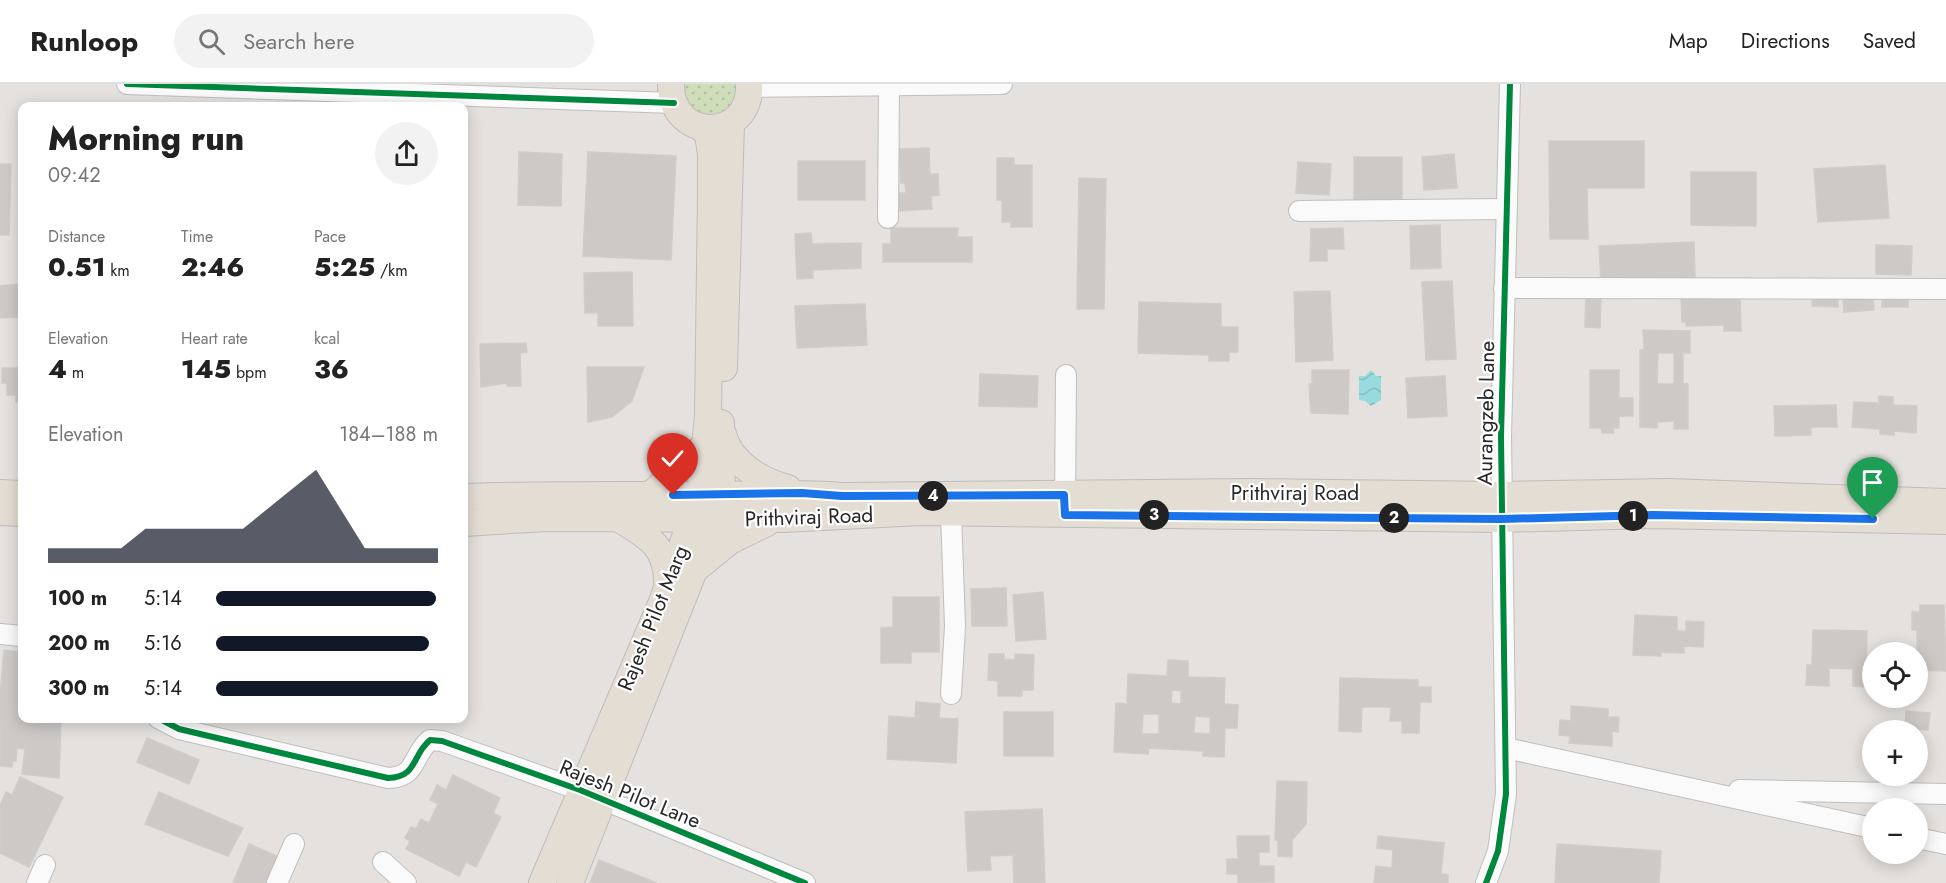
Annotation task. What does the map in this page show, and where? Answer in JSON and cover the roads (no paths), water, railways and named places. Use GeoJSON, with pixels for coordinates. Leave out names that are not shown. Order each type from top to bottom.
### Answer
{"type":"FeatureCollection","features":[{"type":"Feature","properties":{"kind":"main road"},"geometry":{"type":"LineString","coordinates":[[672,93],[685,118],[701,127],[714,128],[731,123],[747,105],[750,85]]}},
{"type":"Feature","properties":{"kind":"main road","name":"Rajesh Pilot Marg"},"geometry":{"type":"LineString","coordinates":[[542,883],[592,795],[691,578],[703,520],[711,495],[721,419],[730,221],[731,123]]}},
{"type":"Feature","properties":{"kind":"main road","name":"Rajesh Pilot Marg"},"geometry":{"type":"LineString","coordinates":[[701,127],[708,135],[711,184],[708,416],[705,445],[711,495]]}},
{"type":"Feature","properties":{"kind":"main road"},"geometry":{"type":"LineString","coordinates":[[721,419],[727,447],[737,459],[762,479],[802,493]]}},
{"type":"Feature","properties":{"kind":"main road"},"geometry":{"type":"LineString","coordinates":[[650,495],[705,445]]}},
{"type":"Feature","properties":{"kind":"main road","name":"Prithviraj Road"},"geometry":{"type":"LineString","coordinates":[[1501,507],[1669,492],[1946,502]]}},
{"type":"Feature","properties":{"kind":"main road"},"geometry":{"type":"LineString","coordinates":[[0,493],[18,494]]}},
{"type":"Feature","properties":{"kind":"main road","name":"Prithviraj Road"},"geometry":{"type":"LineString","coordinates":[[468,497],[548,493],[711,495],[802,493],[1065,505],[1501,507],[1653,515],[1946,521]]}},
{"type":"Feature","properties":{"kind":"main road","name":"Prithviraj Road"},"geometry":{"type":"LineString","coordinates":[[468,524],[547,518],[783,519],[951,513],[1065,505]]}},
{"type":"Feature","properties":{"kind":"main road"},"geometry":{"type":"LineString","coordinates":[[0,512],[18,513]]}},
{"type":"Feature","properties":{"kind":"main road"},"geometry":{"type":"LineString","coordinates":[[619,519],[646,536],[665,559],[667,585],[663,602]]}},
{"type":"Feature","properties":{"kind":"main road"},"geometry":{"type":"LineString","coordinates":[[691,578],[700,564],[730,541],[765,524],[783,519]]}},
{"type":"Feature","properties":{"kind":"main road","name":"Rajesh Pilot Marg"},"geometry":{"type":"LineString","coordinates":[[570,883],[592,795],[663,602],[703,520]]}},
{"type":"Feature","properties":{"kind":"street"},"geometry":{"type":"LineString","coordinates":[[127,84],[672,93]]}},
{"type":"Feature","properties":{"kind":"street"},"geometry":{"type":"LineString","coordinates":[[750,85],[889,87],[1002,84]]}},
{"type":"Feature","properties":{"kind":"street","name":"Aurangzeb Lane"},"geometry":{"type":"LineString","coordinates":[[1486,883],[1498,851],[1506,794],[1501,507],[1510,84]]}},
{"type":"Feature","properties":{"kind":"street"},"geometry":{"type":"LineString","coordinates":[[888,218],[889,87]]}},
{"type":"Feature","properties":{"kind":"street"},"geometry":{"type":"LineString","coordinates":[[1299,211],[1506,209]]}},
{"type":"Feature","properties":{"kind":"street"},"geometry":{"type":"LineString","coordinates":[[1504,288],[1946,289]]}},
{"type":"Feature","properties":{"kind":"street"},"geometry":{"type":"LineString","coordinates":[[1065,505],[1066,375]]}},
{"type":"Feature","properties":{"kind":"street"},"geometry":{"type":"LineString","coordinates":[[951,513],[955,626],[951,694]]}},
{"type":"Feature","properties":{"kind":"street"},"geometry":{"type":"LineString","coordinates":[[0,634],[18,636]]}},
{"type":"Feature","properties":{"kind":"street","name":"Rajesh Pilot Lane"},"geometry":{"type":"LineString","coordinates":[[168,723],[180,729],[388,778],[400,778],[411,771],[422,747],[430,740],[442,741],[592,795],[805,883]]}},
{"type":"Feature","properties":{"kind":"street"},"geometry":{"type":"LineString","coordinates":[[1506,748],[1862,826]]}},
{"type":"Feature","properties":{"kind":"street"},"geometry":{"type":"LineString","coordinates":[[1695,789],[1946,794]]}},
{"type":"Feature","properties":{"kind":"street"},"geometry":{"type":"LineString","coordinates":[[1928,840],[1946,844]]}},
{"type":"Feature","properties":{"kind":"street"},"geometry":{"type":"LineString","coordinates":[[277,883],[294,844]]}},
{"type":"Feature","properties":{"kind":"street"},"geometry":{"type":"LineString","coordinates":[[383,862],[406,883]]}},
{"type":"Feature","properties":{"kind":"street"},"geometry":{"type":"LineString","coordinates":[[37,883],[45,865]]}},
{"type":"Feature","properties":{"kind":"water"},"geometry":{"type":"Polygon","coordinates":[[[1371,370],[1376,376],[1381,376],[1381,400],[1371,406],[1359,400],[1359,376],[1365,376],[1371,370]]]}}]}
